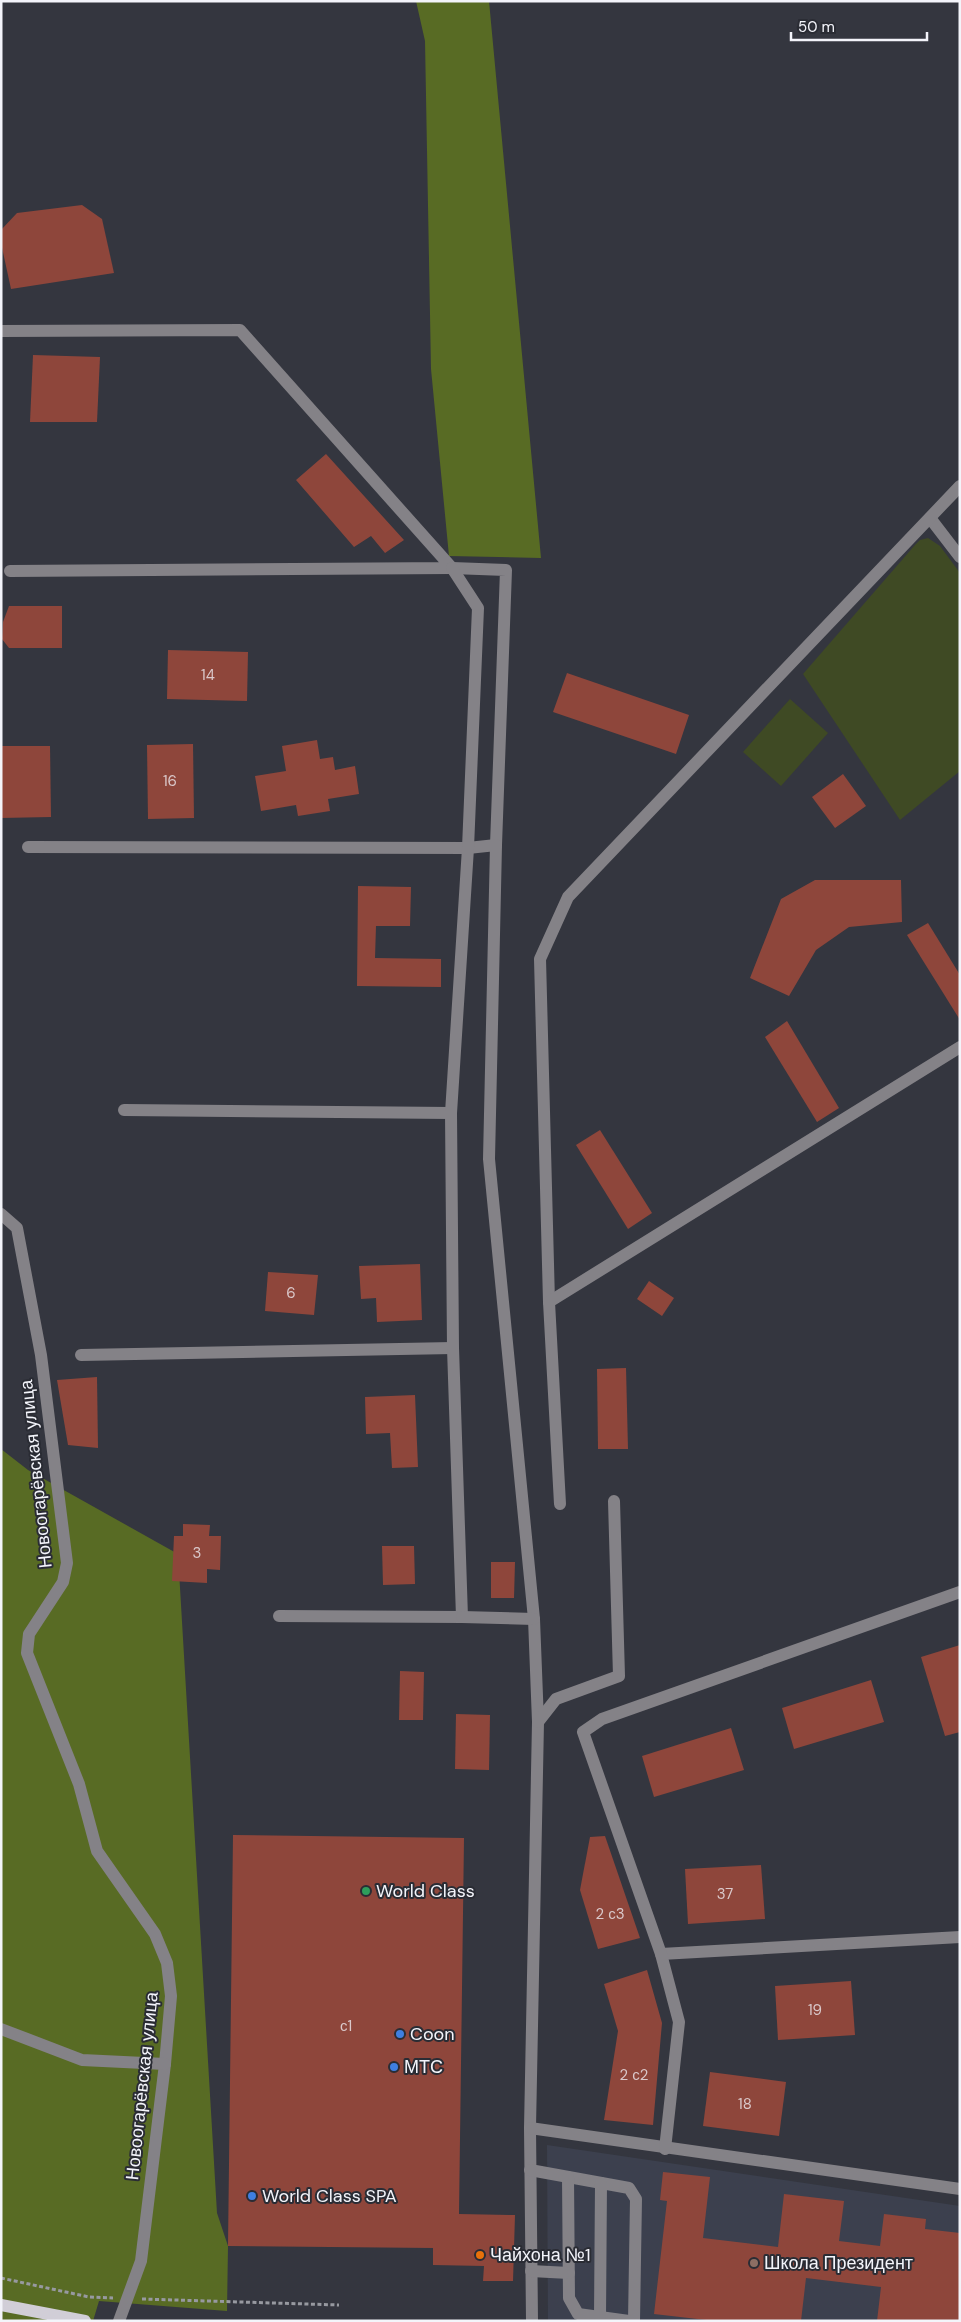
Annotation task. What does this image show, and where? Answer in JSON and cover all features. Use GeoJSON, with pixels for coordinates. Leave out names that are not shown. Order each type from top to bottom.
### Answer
{"type":"FeatureCollection","features":[{"type":"Feature","properties":{"kind":"main road"},"geometry":{"type":"LineString","coordinates":[[1,2305],[86,2321]]}},
{"type":"Feature","properties":{"kind":"street"},"geometry":{"type":"LineString","coordinates":[[1,331],[240,330],[452,568],[478,608],[468,848],[451,1113],[453,1348],[462,1617]]}},
{"type":"Feature","properties":{"kind":"street"},"geometry":{"type":"LineString","coordinates":[[560,1504],[549,1302],[540,959],[568,897],[960,486]]}},
{"type":"Feature","properties":{"kind":"street"},"geometry":{"type":"LineString","coordinates":[[930,518],[960,557]]}},
{"type":"Feature","properties":{"kind":"street"},"geometry":{"type":"LineString","coordinates":[[10,571],[452,568],[506,570],[496,844],[488,1159],[534,1619],[538,1722],[530,2128],[532,2321]]}},
{"type":"Feature","properties":{"kind":"street"},"geometry":{"type":"LineString","coordinates":[[28,847],[468,848],[496,844]]}},
{"type":"Feature","properties":{"kind":"street"},"geometry":{"type":"LineString","coordinates":[[549,1302],[960,1047]]}},
{"type":"Feature","properties":{"kind":"street"},"geometry":{"type":"LineString","coordinates":[[124,1110],[451,1113]]}},
{"type":"Feature","properties":{"kind":"street","name":"Новоогарёвская улица"},"geometry":{"type":"LineString","coordinates":[[1,1214],[17,1228],[41,1355],[67,1563],[63,1582],[29,1634],[27,1653],[79,1784],[97,1851],[155,1934],[167,1963],[171,1996],[165,2064],[141,2261],[119,2321]]}},
{"type":"Feature","properties":{"kind":"street"},"geometry":{"type":"LineString","coordinates":[[81,1355],[453,1348]]}},
{"type":"Feature","properties":{"kind":"street"},"geometry":{"type":"LineString","coordinates":[[538,1722],[556,1699],[619,1676],[614,1501]]}},
{"type":"Feature","properties":{"kind":"street"},"geometry":{"type":"LineString","coordinates":[[665,2149],[679,2022],[662,1954],[583,1732],[602,1719],[960,1592]]}},
{"type":"Feature","properties":{"kind":"street"},"geometry":{"type":"LineString","coordinates":[[279,1616],[534,1619]]}},
{"type":"Feature","properties":{"kind":"street"},"geometry":{"type":"LineString","coordinates":[[662,1954],[960,1937]]}},
{"type":"Feature","properties":{"kind":"street"},"geometry":{"type":"LineString","coordinates":[[1,2028],[82,2060],[165,2064]]}},
{"type":"Feature","properties":{"kind":"street"},"geometry":{"type":"LineString","coordinates":[[530,2128],[665,2149],[960,2189]]}},
{"type":"Feature","properties":{"kind":"street"},"geometry":{"type":"LineString","coordinates":[[530,2170],[629,2188],[636,2199],[634,2321]]}},
{"type":"Feature","properties":{"kind":"street"},"geometry":{"type":"LineString","coordinates":[[568,2177],[569,2298],[578,2314],[629,2321]]}},
{"type":"Feature","properties":{"kind":"street"},"geometry":{"type":"LineString","coordinates":[[600,2317],[601,2184]]}},
{"type":"Feature","properties":{"kind":"street"},"geometry":{"type":"LineString","coordinates":[[531,2271],[568,2273]]}},
{"type":"Feature","properties":{"kind":"path"},"geometry":{"type":"LineString","coordinates":[[1,2278],[89,2298],[119,2298]]}},
{"type":"Feature","properties":{"kind":"path"},"geometry":{"type":"LineString","coordinates":[[139,2299],[339,2305]]}},
{"type":"Feature","properties":{"kind":"shaded area","name":"Школа Президент"},"geometry":{"type":"Polygon","coordinates":[[[547,2145],[960,2206],[960,2321],[548,2321],[547,2145]]]}},
{"type":"Feature","properties":{"kind":"green space"},"geometry":{"type":"Polygon","coordinates":[[[416,1],[489,1],[541,558],[449,556],[431,369],[425,41],[416,1]]]}},
{"type":"Feature","properties":{"kind":"green space"},"geometry":{"type":"Polygon","coordinates":[[[928,538],[940,546],[960,573],[960,771],[900,820],[803,674],[915,545],[920,540],[928,538]]]}},
{"type":"Feature","properties":{"kind":"green space"},"geometry":{"type":"Polygon","coordinates":[[[790,699],[828,733],[781,786],[743,752],[790,699]]]}},
{"type":"Feature","properties":{"kind":"green space"},"geometry":{"type":"Polygon","coordinates":[[[1,1449],[28,1470],[178,1554],[217,2213],[228,2246],[227,2311],[99,2301],[93,2321],[1,2321],[1,1449]]]}},
{"type":"Feature","properties":{"kind":"building"},"geometry":{"type":"Polygon","coordinates":[[[82,205],[102,219],[114,273],[11,289],[1,243],[1,230],[17,213],[82,205]]]}},
{"type":"Feature","properties":{"kind":"building"},"geometry":{"type":"Polygon","coordinates":[[[33,355],[100,357],[97,422],[30,422],[33,355]]]}},
{"type":"Feature","properties":{"kind":"building"},"geometry":{"type":"Polygon","coordinates":[[[326,454],[404,540],[385,553],[371,536],[354,547],[296,480],[326,454]]]}},
{"type":"Feature","properties":{"kind":"building"},"geometry":{"type":"Polygon","coordinates":[[[9,606],[62,606],[62,648],[9,648],[2,639],[3,622],[9,606]]]}},
{"type":"Feature","properties":{"kind":"building"},"geometry":{"type":"Polygon","coordinates":[[[168,650],[248,652],[247,701],[167,699],[168,650]]]}},
{"type":"Feature","properties":{"kind":"building"},"geometry":{"type":"Polygon","coordinates":[[[567,673],[689,715],[676,754],[553,712],[567,673]]]}},
{"type":"Feature","properties":{"kind":"building"},"geometry":{"type":"Polygon","coordinates":[[[317,740],[320,759],[333,757],[335,770],[355,766],[359,794],[328,799],[330,811],[298,816],[296,805],[261,811],[255,776],[286,771],[282,746],[317,740]]]}},
{"type":"Feature","properties":{"kind":"building"},"geometry":{"type":"Polygon","coordinates":[[[193,744],[194,818],[148,819],[147,745],[193,744]]]}},
{"type":"Feature","properties":{"kind":"building"},"geometry":{"type":"Polygon","coordinates":[[[1,746],[50,746],[51,817],[1,818],[1,746]]]}},
{"type":"Feature","properties":{"kind":"building"},"geometry":{"type":"Polygon","coordinates":[[[843,774],[866,806],[835,828],[812,797],[843,774]]]}},
{"type":"Feature","properties":{"kind":"building"},"geometry":{"type":"Polygon","coordinates":[[[815,880],[901,880],[902,922],[849,927],[816,950],[789,996],[750,978],[781,899],[815,880]]]}},
{"type":"Feature","properties":{"kind":"building"},"geometry":{"type":"Polygon","coordinates":[[[358,886],[411,887],[410,926],[376,926],[375,958],[441,959],[441,987],[357,986],[358,886]]]}},
{"type":"Feature","properties":{"kind":"building"},"geometry":{"type":"Polygon","coordinates":[[[928,923],[960,975],[960,1020],[907,935],[928,923]]]}},
{"type":"Feature","properties":{"kind":"building"},"geometry":{"type":"Polygon","coordinates":[[[787,1021],[839,1108],[817,1122],[765,1037],[787,1021]]]}},
{"type":"Feature","properties":{"kind":"building"},"geometry":{"type":"Polygon","coordinates":[[[600,1130],[652,1213],[628,1229],[576,1145],[600,1130]]]}},
{"type":"Feature","properties":{"kind":"building"},"geometry":{"type":"Polygon","coordinates":[[[420,1264],[422,1320],[377,1322],[376,1298],[361,1299],[359,1266],[420,1264]]]}},
{"type":"Feature","properties":{"kind":"building"},"geometry":{"type":"Polygon","coordinates":[[[268,1272],[318,1275],[314,1315],[265,1311],[268,1272]]]}},
{"type":"Feature","properties":{"kind":"building"},"geometry":{"type":"Polygon","coordinates":[[[649,1281],[674,1298],[662,1316],[637,1299],[649,1281]]]}},
{"type":"Feature","properties":{"kind":"building"},"geometry":{"type":"Polygon","coordinates":[[[626,1368],[628,1449],[598,1449],[597,1369],[626,1368]]]}},
{"type":"Feature","properties":{"kind":"building"},"geometry":{"type":"Polygon","coordinates":[[[97,1377],[98,1448],[68,1445],[57,1380],[97,1377]]]}},
{"type":"Feature","properties":{"kind":"building"},"geometry":{"type":"Polygon","coordinates":[[[415,1395],[418,1467],[392,1468],[390,1433],[366,1434],[365,1397],[415,1395]]]}},
{"type":"Feature","properties":{"kind":"building"},"geometry":{"type":"Polygon","coordinates":[[[183,1524],[210,1525],[209,1536],[221,1536],[220,1570],[207,1569],[207,1583],[172,1581],[174,1536],[183,1536],[183,1524]]]}},
{"type":"Feature","properties":{"kind":"building"},"geometry":{"type":"Polygon","coordinates":[[[382,1546],[414,1546],[415,1584],[383,1585],[382,1546]]]}},
{"type":"Feature","properties":{"kind":"building"},"geometry":{"type":"Polygon","coordinates":[[[491,1562],[515,1562],[514,1598],[491,1598],[491,1562]]]}},
{"type":"Feature","properties":{"kind":"building"},"geometry":{"type":"Polygon","coordinates":[[[960,1645],[960,1732],[945,1736],[921,1657],[960,1645]]]}},
{"type":"Feature","properties":{"kind":"building"},"geometry":{"type":"Polygon","coordinates":[[[400,1671],[424,1672],[423,1720],[399,1720],[400,1671]]]}},
{"type":"Feature","properties":{"kind":"building"},"geometry":{"type":"Polygon","coordinates":[[[871,1680],[884,1722],[794,1749],[782,1708],[871,1680]]]}},
{"type":"Feature","properties":{"kind":"building"},"geometry":{"type":"Polygon","coordinates":[[[456,1714],[490,1715],[489,1770],[455,1769],[456,1714]]]}},
{"type":"Feature","properties":{"kind":"building"},"geometry":{"type":"Polygon","coordinates":[[[731,1728],[744,1770],[654,1797],[642,1756],[731,1728]]]}},
{"type":"Feature","properties":{"kind":"building"},"geometry":{"type":"Polygon","coordinates":[[[233,1835],[464,1838],[459,2214],[515,2215],[513,2281],[483,2281],[484,2266],[433,2265],[433,2248],[228,2246],[233,1835]]]}},
{"type":"Feature","properties":{"kind":"building"},"geometry":{"type":"Polygon","coordinates":[[[605,1836],[640,1938],[598,1949],[580,1890],[590,1837],[605,1836]]]}},
{"type":"Feature","properties":{"kind":"building"},"geometry":{"type":"Polygon","coordinates":[[[761,1865],[765,1919],[688,1924],[685,1869],[761,1865]]]}},
{"type":"Feature","properties":{"kind":"building"},"geometry":{"type":"Polygon","coordinates":[[[647,1970],[662,2023],[653,2125],[604,2120],[618,2031],[604,1984],[647,1970]]]}},
{"type":"Feature","properties":{"kind":"building"},"geometry":{"type":"Polygon","coordinates":[[[851,1981],[855,2035],[778,2040],[775,1986],[851,1981]]]}},
{"type":"Feature","properties":{"kind":"building"},"geometry":{"type":"Polygon","coordinates":[[[710,2072],[786,2082],[779,2136],[703,2126],[710,2072]]]}},
{"type":"Feature","properties":{"kind":"building"},"geometry":{"type":"Polygon","coordinates":[[[663,2172],[710,2177],[703,2238],[778,2247],[784,2194],[844,2201],[839,2241],[880,2246],[884,2214],[926,2219],[925,2229],[960,2233],[960,2321],[877,2321],[881,2287],[806,2278],[801,2321],[715,2321],[654,2314],[667,2201],[660,2200],[663,2172]]]}},
{"type":"Feature","properties":{"kind":"place","name":"World Class"},"geometry":{"type":"Point","coordinates":[366,1891]}},
{"type":"Feature","properties":{"kind":"place","name":"Coon"},"geometry":{"type":"Point","coordinates":[400,2034]}},
{"type":"Feature","properties":{"kind":"place","name":"МТС"},"geometry":{"type":"Point","coordinates":[394,2067]}},
{"type":"Feature","properties":{"kind":"place","name":"World Class SPA"},"geometry":{"type":"Point","coordinates":[252,2196]}},
{"type":"Feature","properties":{"kind":"place","name":"Чайхона №1"},"geometry":{"type":"Point","coordinates":[480,2255]}},
{"type":"Feature","properties":{"kind":"place","name":"Школа Президент"},"geometry":{"type":"Point","coordinates":[754,2263]}}]}
